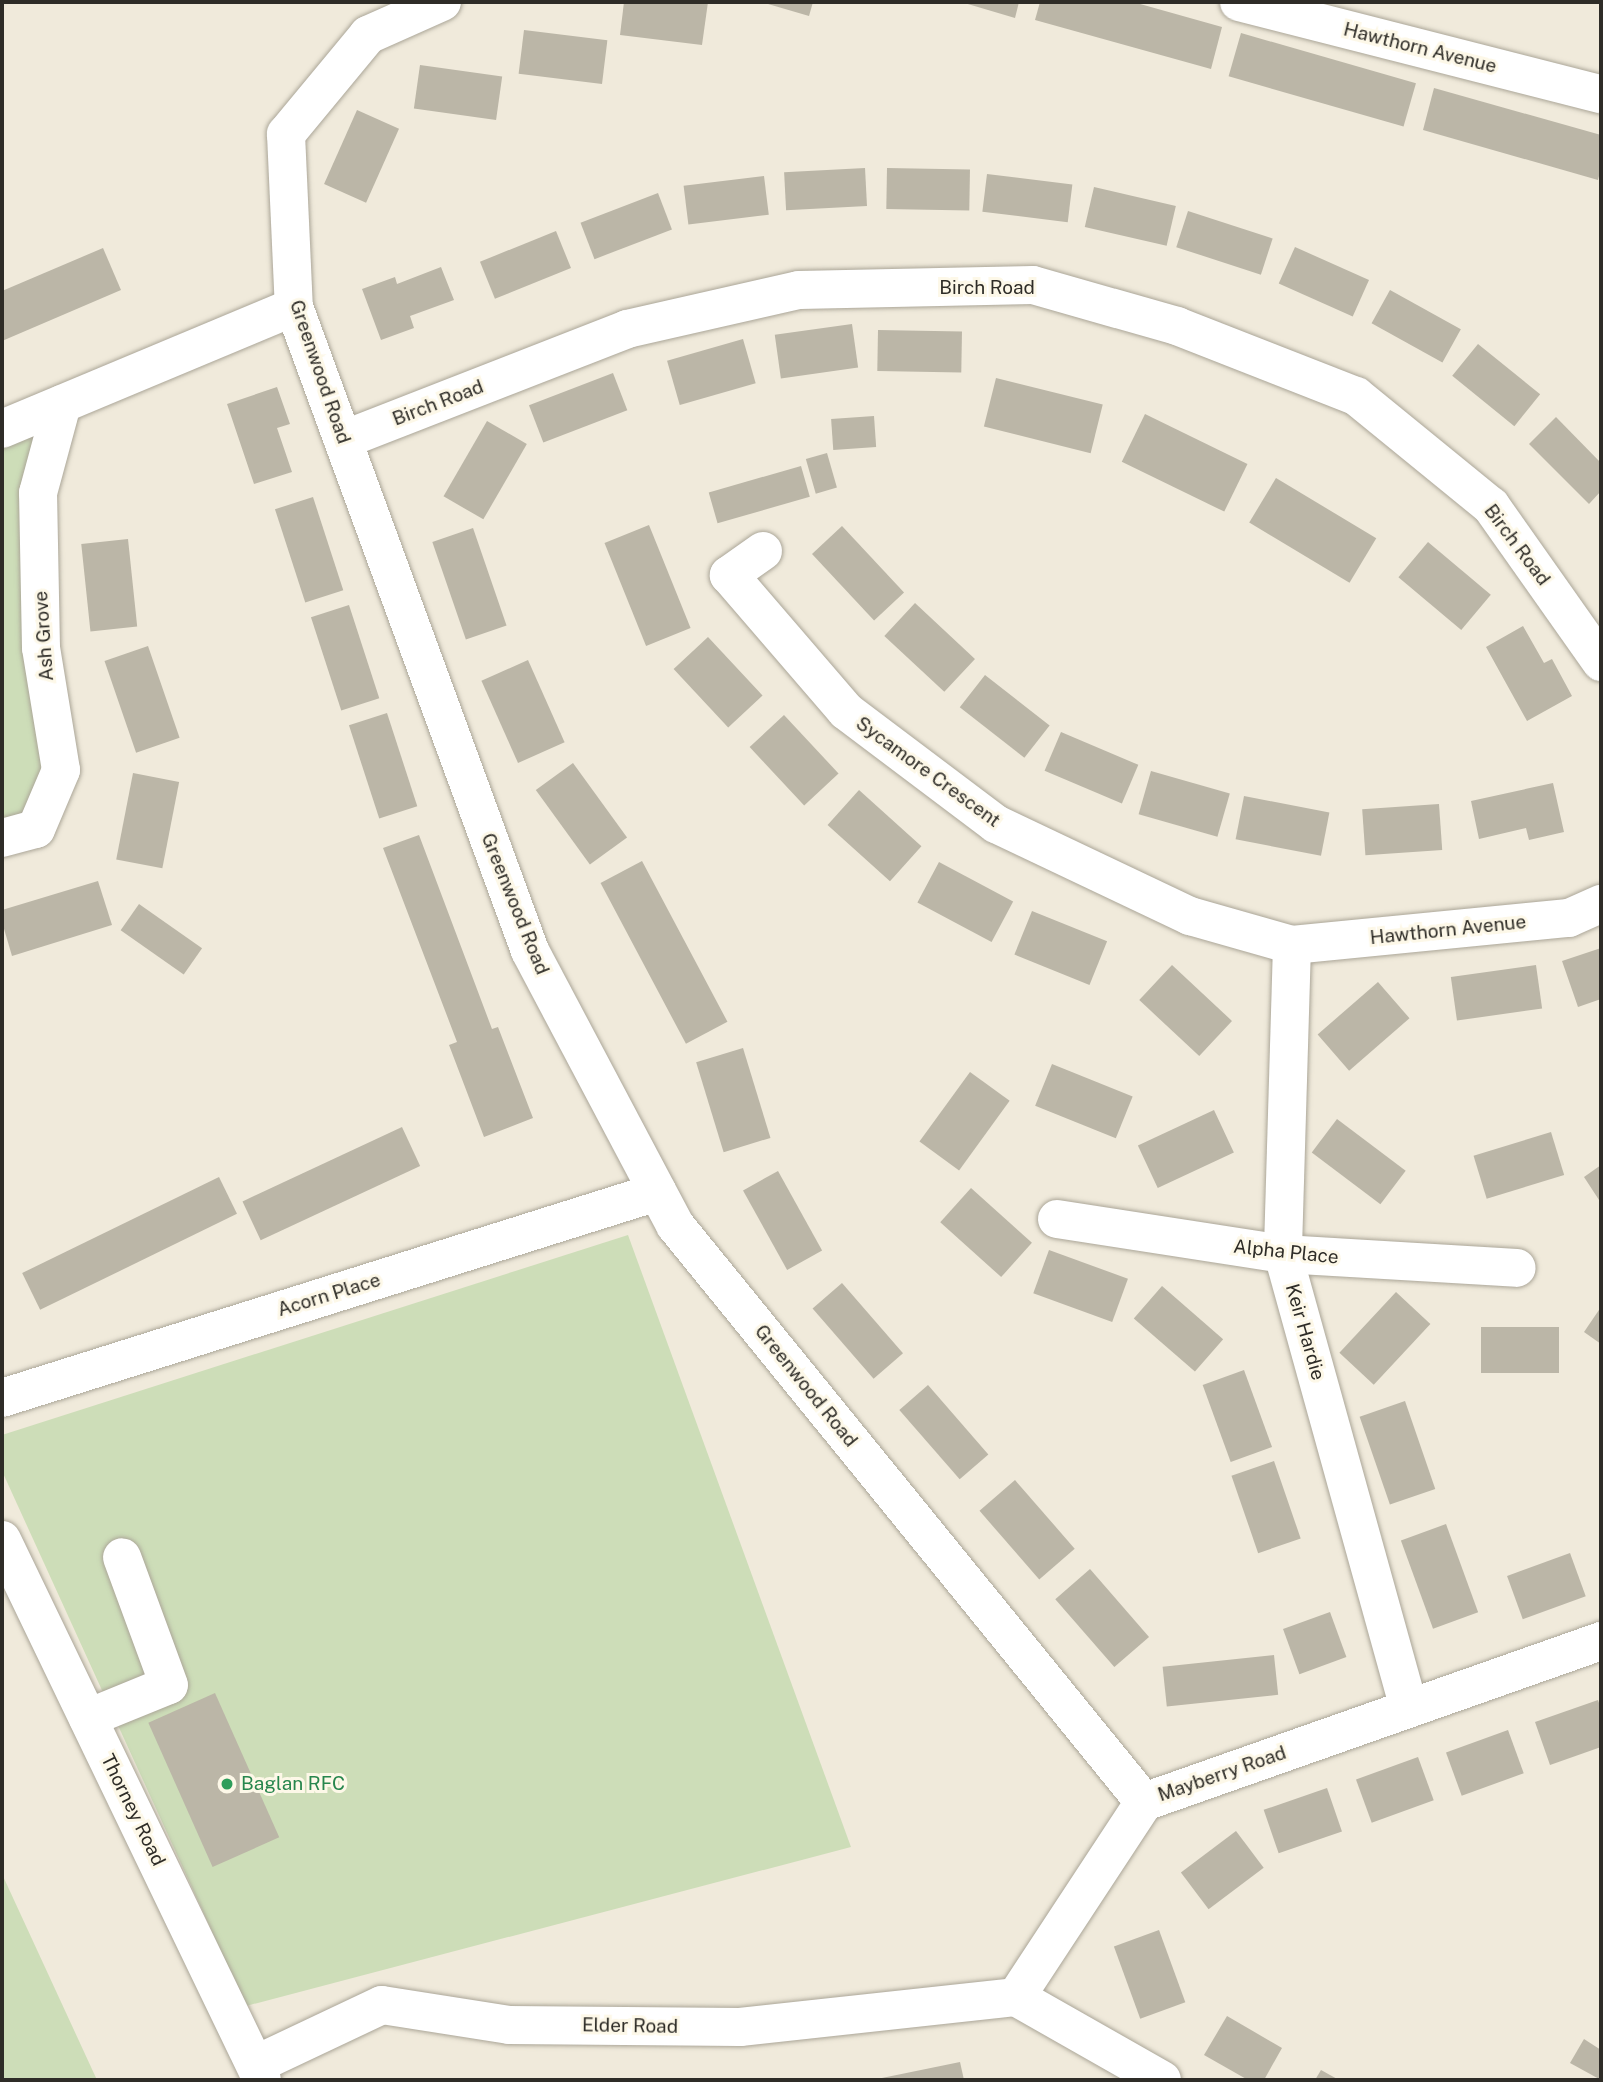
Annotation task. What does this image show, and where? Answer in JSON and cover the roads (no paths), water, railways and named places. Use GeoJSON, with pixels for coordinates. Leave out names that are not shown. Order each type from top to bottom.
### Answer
{"type":"FeatureCollection","features":[{"type":"Feature","properties":{"kind":"street","name":"Greenwood Road"},"geometry":{"type":"LineString","coordinates":[[442,2],[368,35],[286,134],[294,307],[530,951],[675,1225],[1143,1802]]}},
{"type":"Feature","properties":{"kind":"street","name":"Hawthorn Avenue"},"geometry":{"type":"LineString","coordinates":[[1239,2],[1601,94]]}},
{"type":"Feature","properties":{"kind":"street","name":"Birch Road"},"geometry":{"type":"LineString","coordinates":[[342,440],[628,329],[799,290],[1033,285],[1177,326],[1356,396],[1491,506],[1601,662]]}},
{"type":"Feature","properties":{"kind":"street"},"geometry":{"type":"LineString","coordinates":[[2,429],[294,307]]}},
{"type":"Feature","properties":{"kind":"street","name":"Ash Grove"},"geometry":{"type":"LineString","coordinates":[[2,838],[36,829],[61,770],[41,648],[38,493],[62,404]]}},
{"type":"Feature","properties":{"kind":"street","name":"Sycamore Crescent"},"geometry":{"type":"LineString","coordinates":[[763,551],[729,575],[846,711],[996,824],[1191,916],[1292,945]]}},
{"type":"Feature","properties":{"kind":"street","name":"Hawthorn Avenue"},"geometry":{"type":"LineString","coordinates":[[1292,945],[1569,918],[1601,904]]}},
{"type":"Feature","properties":{"kind":"street","name":"Keir Hardie"},"geometry":{"type":"LineString","coordinates":[[1292,945],[1283,1254],[1409,1708]]}},
{"type":"Feature","properties":{"kind":"street","name":"Acorn Place"},"geometry":{"type":"LineString","coordinates":[[2,1398],[657,1192]]}},
{"type":"Feature","properties":{"kind":"street","name":"Alpha Place"},"geometry":{"type":"LineString","coordinates":[[1057,1219],[1283,1254],[1517,1268]]}},
{"type":"Feature","properties":{"kind":"street","name":"Thorney Road"},"geometry":{"type":"LineString","coordinates":[[2,1541],[260,2072]]}},
{"type":"Feature","properties":{"kind":"street"},"geometry":{"type":"LineString","coordinates":[[88,1718],[169,1685],[122,1557]]}},
{"type":"Feature","properties":{"kind":"street","name":"Mayberry Road"},"geometry":{"type":"LineString","coordinates":[[1016,1997],[1143,1802],[1601,1642]]}},
{"type":"Feature","properties":{"kind":"street"},"geometry":{"type":"LineString","coordinates":[[1016,1997],[1162,2080]]}},
{"type":"Feature","properties":{"kind":"street","name":"Elder Road"},"geometry":{"type":"LineString","coordinates":[[260,2072],[382,2004],[509,2025],[740,2027],[1016,1997]]}},
{"type":"Feature","properties":{"kind":"place","name":"Baglan RFC"},"geometry":{"type":"Point","coordinates":[227,1784]}}]}
